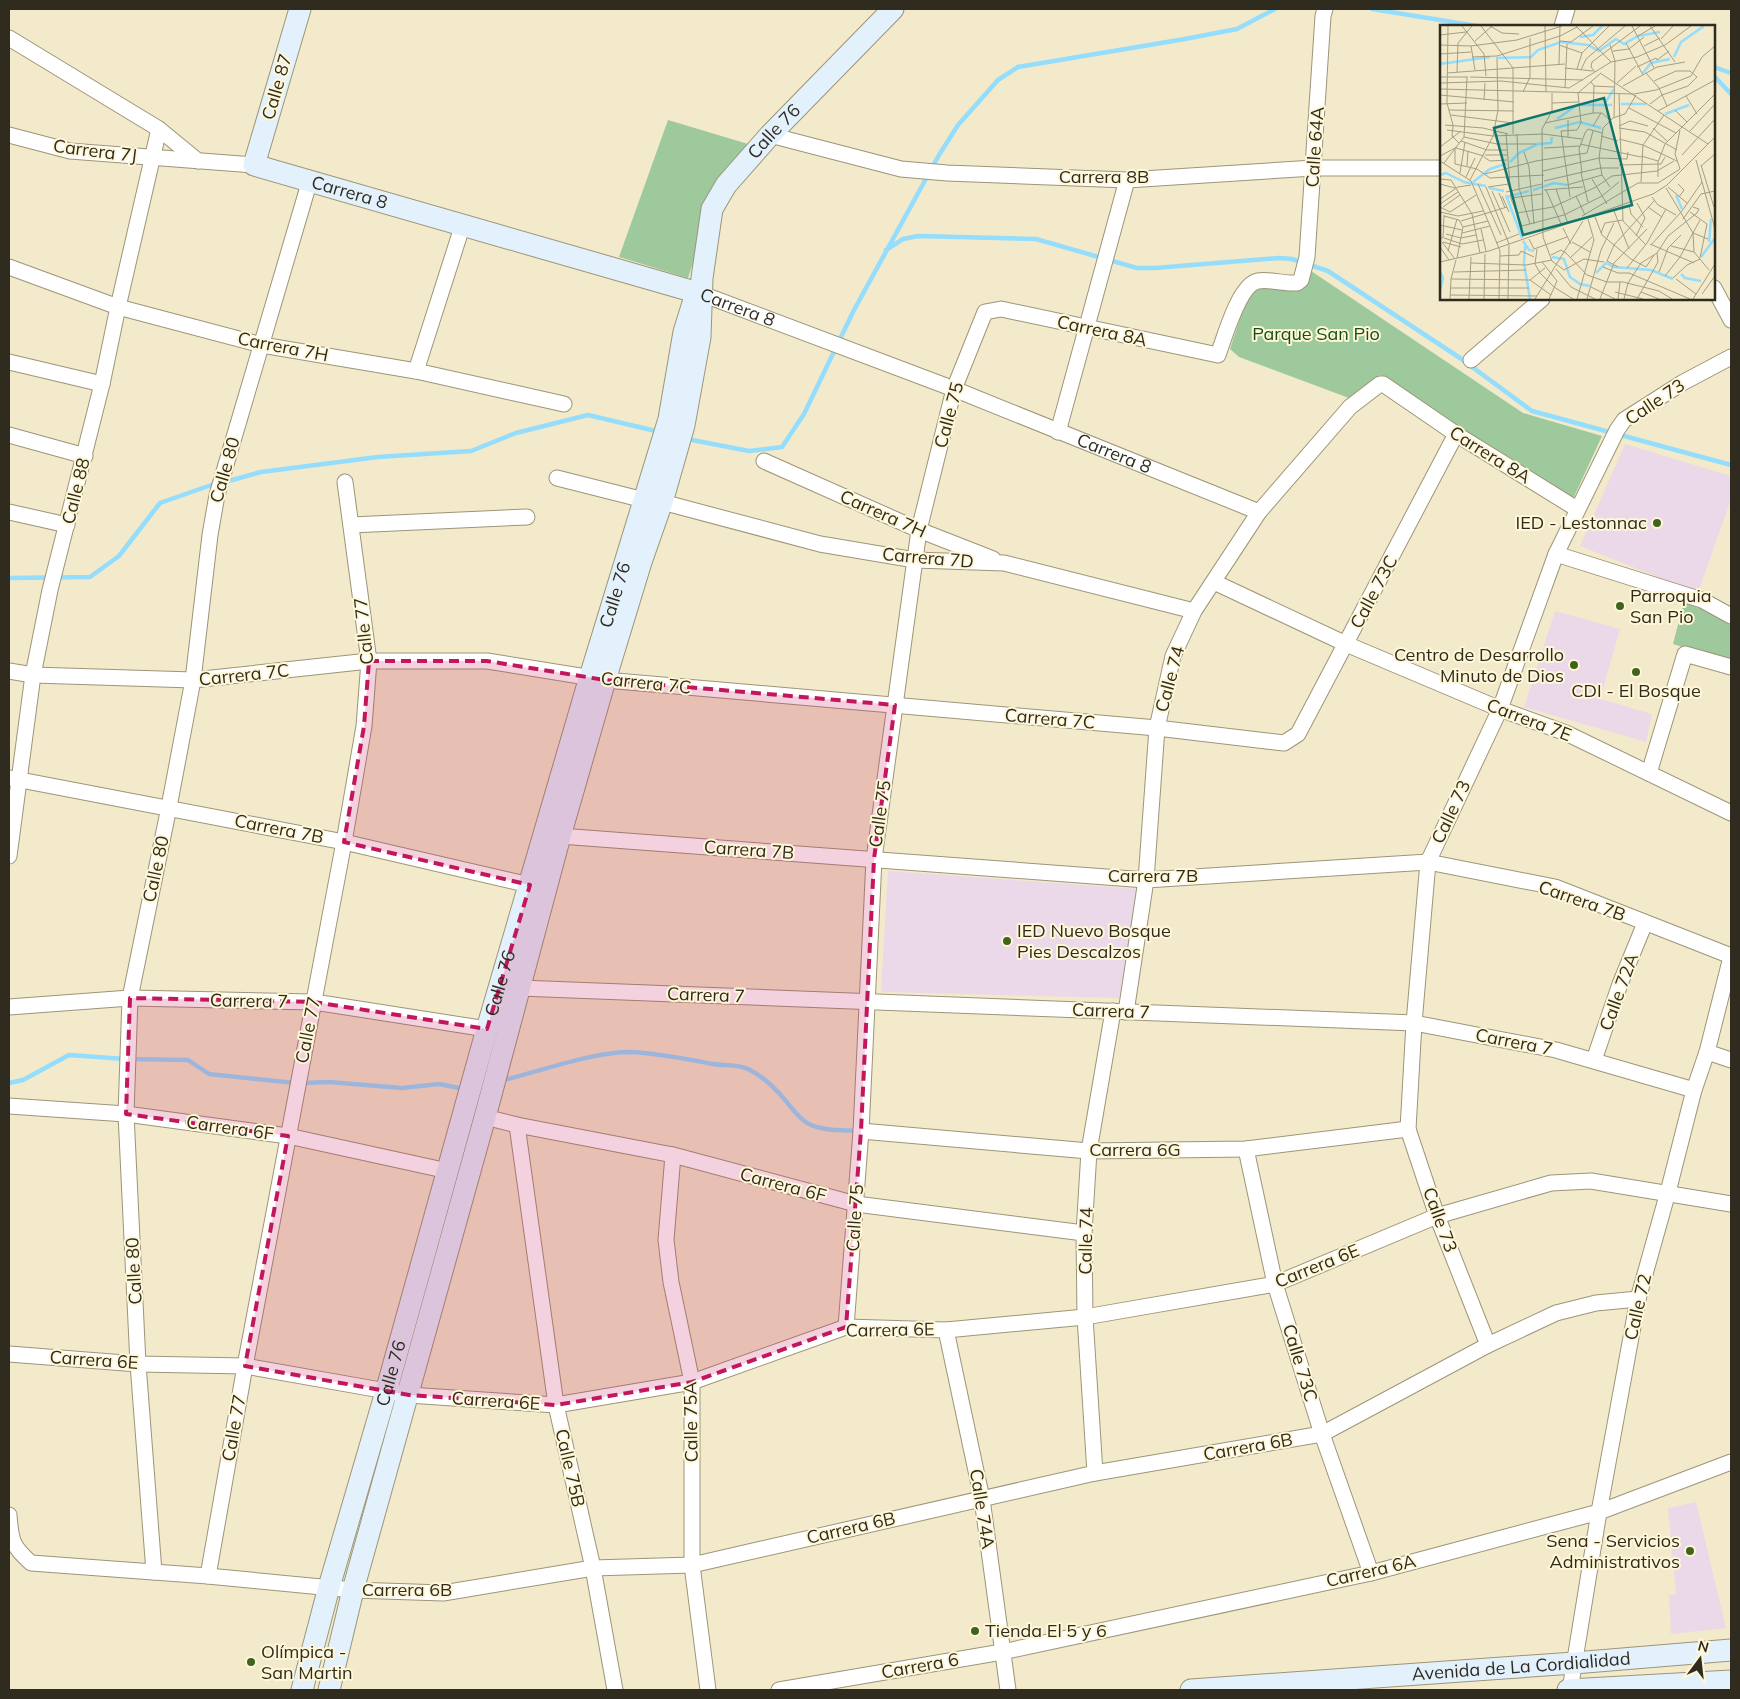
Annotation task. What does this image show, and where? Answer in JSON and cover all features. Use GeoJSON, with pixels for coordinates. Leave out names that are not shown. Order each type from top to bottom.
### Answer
{"type":"FeatureCollection","features":[{"type":"Feature","properties":{"kind":"street","name":"Calle 87"},"geometry":{"type":"LineString","coordinates":[[254,165],[300,9]]}},
{"type":"Feature","properties":{"kind":"street","name":"Calle 76"},"geometry":{"type":"LineString","coordinates":[[329,1690],[353,1590],[409,1395],[520,988],[538,887],[597,679],[677,422],[684,332],[700,288],[712,209],[726,185],[770,135],[894,9]]}},
{"type":"Feature","properties":{"kind":"street"},"geometry":{"type":"LineString","coordinates":[[1562,25],[1567,9]]}},
{"type":"Feature","properties":{"kind":"street","name":"Calle 64A"},"geometry":{"type":"LineString","coordinates":[[1218,355],[1244,290],[1257,281],[1297,283],[1301,280],[1306,262],[1324,12]]}},
{"type":"Feature","properties":{"kind":"street"},"geometry":{"type":"LineString","coordinates":[[9,38],[159,129],[198,161]]}},
{"type":"Feature","properties":{"kind":"street","name":"Calle 88"},"geometry":{"type":"LineString","coordinates":[[9,856],[14,778],[50,590],[68,525],[102,384],[159,129]]}},
{"type":"Feature","properties":{"kind":"street","name":"Carrera 7J"},"geometry":{"type":"LineString","coordinates":[[9,135],[70,152],[153,158]]}},
{"type":"Feature","properties":{"kind":"street","name":"Carrera 8B"},"geometry":{"type":"LineString","coordinates":[[770,135],[901,169],[947,174],[1127,180],[1314,168],[1440,168]]}},
{"type":"Feature","properties":{"kind":"street","name":"Carrera 8"},"geometry":{"type":"LineString","coordinates":[[153,158],[254,165],[700,288],[824,340],[954,389],[1259,512]]}},
{"type":"Feature","properties":{"kind":"street","name":"Calle 80"},"geometry":{"type":"LineString","coordinates":[[154,1572],[138,1364],[126,1114],[130,998],[193,680],[210,536],[217,495],[310,180]]}},
{"type":"Feature","properties":{"kind":"street"},"geometry":{"type":"LineString","coordinates":[[1058,432],[1127,180]]}},
{"type":"Feature","properties":{"kind":"street"},"geometry":{"type":"LineString","coordinates":[[416,371],[463,224]]}},
{"type":"Feature","properties":{"kind":"street","name":"Carrera 7H"},"geometry":{"type":"LineString","coordinates":[[9,267],[118,307],[262,345],[416,371],[564,404]]}},
{"type":"Feature","properties":{"kind":"street"},"geometry":{"type":"LineString","coordinates":[[1715,290],[1731,320]]}},
{"type":"Feature","properties":{"kind":"street"},"geometry":{"type":"LineString","coordinates":[[1471,360],[1541,300]]}},
{"type":"Feature","properties":{"kind":"street","name":"Carrera 8A"},"geometry":{"type":"LineString","coordinates":[[986,312],[1001,309],[1218,355]]}},
{"type":"Feature","properties":{"kind":"street","name":"Calle 75"},"geometry":{"type":"LineString","coordinates":[[846,1328],[861,1131],[874,859],[919,530],[954,389],[986,312]]}},
{"type":"Feature","properties":{"kind":"street","name":"Calle 73"},"geometry":{"type":"LineString","coordinates":[[1488,1345],[1438,1216],[1408,1129],[1414,1023],[1428,862],[1500,710],[1556,554],[1616,433],[1624,420],[1682,383],[1731,357]]}},
{"type":"Feature","properties":{"kind":"street"},"geometry":{"type":"LineString","coordinates":[[9,362],[102,384]]}},
{"type":"Feature","properties":{"kind":"street","name":"Carrera 8A"},"geometry":{"type":"LineString","coordinates":[[1380,384],[1386,385],[1456,434],[1577,509]]}},
{"type":"Feature","properties":{"kind":"street","name":"Calle 74"},"geometry":{"type":"LineString","coordinates":[[1095,1473],[1085,1317],[1084,1233],[1089,1151],[1120,1012],[1146,880],[1157,728],[1173,656],[1194,611],[1259,512],[1350,407],[1380,384]]}},
{"type":"Feature","properties":{"kind":"street","name":"Calle 73C"},"geometry":{"type":"LineString","coordinates":[[1284,743],[1298,734],[1456,434]]}},
{"type":"Feature","properties":{"kind":"street"},"geometry":{"type":"LineString","coordinates":[[9,435],[84,456]]}},
{"type":"Feature","properties":{"kind":"street","name":"Carrera 7H"},"geometry":{"type":"LineString","coordinates":[[764,461],[919,530],[1004,563]]}},
{"type":"Feature","properties":{"kind":"street","name":"Carrera 7D"},"geometry":{"type":"LineString","coordinates":[[557,478],[820,544],[915,560],[1004,563],[1194,611]]}},
{"type":"Feature","properties":{"kind":"street","name":"Calle 77"},"geometry":{"type":"LineString","coordinates":[[208,1576],[245,1366],[344,842],[364,726],[369,661],[345,482]]}},
{"type":"Feature","properties":{"kind":"street"},"geometry":{"type":"LineString","coordinates":[[9,512],[68,525]]}},
{"type":"Feature","properties":{"kind":"street"},"geometry":{"type":"LineString","coordinates":[[351,525],[527,517]]}},
{"type":"Feature","properties":{"kind":"street"},"geometry":{"type":"LineString","coordinates":[[1556,554],[1702,600],[1731,616]]}},
{"type":"Feature","properties":{"kind":"street","name":"Carrera 7E"},"geometry":{"type":"LineString","coordinates":[[1214,582],[1346,644],[1500,710],[1566,733],[1731,812]]}},
{"type":"Feature","properties":{"kind":"street"},"geometry":{"type":"LineString","coordinates":[[1649,773],[1685,654],[1731,667]]}},
{"type":"Feature","properties":{"kind":"street","name":"Carrera 7C"},"geometry":{"type":"LineString","coordinates":[[9,671],[33,675],[193,680],[369,661],[487,660],[597,679],[1157,728],[1284,743]]}},
{"type":"Feature","properties":{"kind":"street","name":"Calle 76"},"geometry":{"type":"LineString","coordinates":[[302,1690],[329,1587],[386,1392],[487,1029],[538,887],[560,836],[597,679]]}},
{"type":"Feature","properties":{"kind":"street","name":"Carrera 7B"},"geometry":{"type":"LineString","coordinates":[[14,778],[344,842],[538,887]]}},
{"type":"Feature","properties":{"kind":"street","name":"Carrera 7B"},"geometry":{"type":"LineString","coordinates":[[560,836],[1146,880],[1428,862],[1555,887],[1731,957]]}},
{"type":"Feature","properties":{"kind":"street","name":"Calle 72A"},"geometry":{"type":"LineString","coordinates":[[1594,1060],[1620,984],[1645,923]]}},
{"type":"Feature","properties":{"kind":"street","name":"Calle 72"},"geometry":{"type":"LineString","coordinates":[[1569,1690],[1638,1299],[1694,1090],[1707,1052],[1731,957]]}},
{"type":"Feature","properties":{"kind":"street","name":"Carrera 7"},"geometry":{"type":"LineString","coordinates":[[520,988],[1414,1023],[1556,1050],[1694,1090]]}},
{"type":"Feature","properties":{"kind":"street","name":"Carrera 7"},"geometry":{"type":"LineString","coordinates":[[9,1007],[130,998],[314,1002],[487,1029]]}},
{"type":"Feature","properties":{"kind":"street"},"geometry":{"type":"LineString","coordinates":[[1707,1052],[1731,1060]]}},
{"type":"Feature","properties":{"kind":"street","name":"Carrera 6F"},"geometry":{"type":"LineString","coordinates":[[9,1106],[126,1114],[288,1136],[448,1171]]}},
{"type":"Feature","properties":{"kind":"street","name":"Carrera 6F"},"geometry":{"type":"LineString","coordinates":[[486,1117],[517,1125],[673,1156],[856,1204],[1084,1233]]}},
{"type":"Feature","properties":{"kind":"street","name":"Calle 75B"},"geometry":{"type":"LineString","coordinates":[[517,1125],[556,1405],[592,1568],[615,1690]]}},
{"type":"Feature","properties":{"kind":"street","name":"Carrera 6G"},"geometry":{"type":"LineString","coordinates":[[861,1131],[1089,1151],[1246,1149],[1408,1129]]}},
{"type":"Feature","properties":{"kind":"street","name":"Calle 73C"},"geometry":{"type":"LineString","coordinates":[[1246,1149],[1275,1284],[1322,1434],[1371,1573]]}},
{"type":"Feature","properties":{"kind":"street","name":"Calle 75A"},"geometry":{"type":"LineString","coordinates":[[673,1156],[666,1240],[671,1282],[692,1382],[692,1565],[708,1690]]}},
{"type":"Feature","properties":{"kind":"street","name":"Carrera 6E"},"geometry":{"type":"LineString","coordinates":[[9,1354],[138,1364],[245,1366],[409,1395],[556,1405],[692,1382],[846,1328],[946,1330],[1085,1317],[1275,1284],[1438,1216],[1551,1182],[1590,1181],[1668,1192],[1731,1204]]}},
{"type":"Feature","properties":{"kind":"street","name":"Carrera 6B"},"geometry":{"type":"LineString","coordinates":[[9,1516],[10,1532],[16,1550],[31,1563],[208,1576],[353,1590],[443,1593],[592,1568],[692,1565],[1095,1473],[1322,1434],[1488,1345],[1556,1314],[1596,1303],[1638,1299]]}},
{"type":"Feature","properties":{"kind":"street","name":"Calle 74A"},"geometry":{"type":"LineString","coordinates":[[946,1330],[982,1499],[1008,1690]]}},
{"type":"Feature","properties":{"kind":"street","name":"Carrera 6A"},"geometry":{"type":"LineString","coordinates":[[1002,1652],[1371,1573],[1599,1512],[1731,1462]]}},
{"type":"Feature","properties":{"kind":"street","name":"Avenida de La Cordialidad"},"geometry":{"type":"LineString","coordinates":[[1191,1690],[1731,1650]]}},
{"type":"Feature","properties":{"kind":"street","name":"Carrera 6"},"geometry":{"type":"LineString","coordinates":[[779,1690],[1002,1652]]}},
{"type":"Feature","properties":{"kind":"street","name":"Avenida de La Cordialidad"},"geometry":{"type":"LineString","coordinates":[[1569,1690],[1692,1687],[1731,1681]]}},
{"type":"Feature","properties":{"kind":"highlighted area"},"geometry":{"type":"Polygon","coordinates":[[[369,661],[487,661],[605,680],[895,705],[874,859],[861,1131],[846,1327],[692,1382],[556,1405],[409,1395],[245,1366],[288,1136],[126,1114],[130,998],[314,1002],[487,1029],[530,885],[344,842],[364,726],[369,661]]]}},
{"type":"Feature","properties":{"kind":"shaded area","name":"IED - Lestonnac"},"geometry":{"type":"Polygon","coordinates":[[[1625,444],[1731,476],[1731,499],[1698,593],[1580,546],[1625,444]]]}},
{"type":"Feature","properties":{"kind":"shaded area","name":"Centro de Desarrollo Minuto de Dios"},"geometry":{"type":"Polygon","coordinates":[[[1555,611],[1620,629],[1600,699],[1652,714],[1646,742],[1524,707],[1555,611]]]}},
{"type":"Feature","properties":{"kind":"shaded area","name":"IED Nuevo Bosque Pies Descalzos"},"geometry":{"type":"Polygon","coordinates":[[[888,871],[1139,889],[1119,998],[881,992],[888,871]]]}},
{"type":"Feature","properties":{"kind":"shaded area","name":"Sena - Servicios Administrativos"},"geometry":{"type":"Polygon","coordinates":[[[1696,1502],[1726,1628],[1671,1634],[1669,1595],[1676,1594],[1668,1508],[1696,1502]]]}},
{"type":"Feature","properties":{"kind":"green space"},"geometry":{"type":"Polygon","coordinates":[[[668,120],[748,144],[723,182],[688,278],[619,257],[668,120]]]}},
{"type":"Feature","properties":{"kind":"green space","name":"Parque San Pio"},"geometry":{"type":"Polygon","coordinates":[[[1311,271],[1523,413],[1602,436],[1573,499],[1457,431],[1380,375],[1349,398],[1239,357],[1230,349],[1247,297],[1252,291],[1307,279],[1311,271]]]}},
{"type":"Feature","properties":{"kind":"green space"},"geometry":{"type":"Polygon","coordinates":[[[1684,602],[1731,618],[1731,662],[1673,644],[1684,602]]]}},
{"type":"Feature","properties":{"kind":"waterway"},"geometry":{"type":"LineString","coordinates":[[687,439],[749,451],[782,447],[804,414],[854,310],[939,155],[958,125],[998,80],[1018,67],[1237,29],[1275,9]]}},
{"type":"Feature","properties":{"kind":"waterway"},"geometry":{"type":"LineString","coordinates":[[1372,9],[1471,25]]}},
{"type":"Feature","properties":{"kind":"waterway"},"geometry":{"type":"LineString","coordinates":[[1715,67],[1731,73]]}},
{"type":"Feature","properties":{"kind":"waterway"},"geometry":{"type":"LineString","coordinates":[[1715,77],[1731,94]]}},
{"type":"Feature","properties":{"kind":"waterway"},"geometry":{"type":"LineString","coordinates":[[886,250],[903,239],[918,236],[1036,239],[1137,268],[1279,258],[1292,259],[1328,271],[1460,358],[1532,411],[1731,465]]}},
{"type":"Feature","properties":{"kind":"waterway"},"geometry":{"type":"LineString","coordinates":[[225,482],[261,472],[378,457],[471,451],[516,433],[588,415],[660,432]]}},
{"type":"Feature","properties":{"kind":"waterway"},"geometry":{"type":"LineString","coordinates":[[9,578],[90,577],[119,556],[160,503],[217,483]]}},
{"type":"Feature","properties":{"kind":"waterway"},"geometry":{"type":"LineString","coordinates":[[500,1081],[599,1055],[630,1052],[661,1055],[746,1068],[769,1084],[805,1122],[826,1129],[858,1131]]}},
{"type":"Feature","properties":{"kind":"waterway"},"geometry":{"type":"LineString","coordinates":[[9,1083],[23,1080],[69,1055],[125,1059],[188,1060],[209,1074],[295,1083]]}},
{"type":"Feature","properties":{"kind":"waterway"},"geometry":{"type":"LineString","coordinates":[[302,1083],[329,1082],[402,1088],[439,1084],[464,1089]]}},
{"type":"Feature","properties":{"kind":"place","name":"IED - Lestonnac"},"geometry":{"type":"Point","coordinates":[1657,523]}},
{"type":"Feature","properties":{"kind":"place","name":"Parroquia San Pio"},"geometry":{"type":"Point","coordinates":[1620,606]}},
{"type":"Feature","properties":{"kind":"place","name":"Centro de Desarrollo Minuto de Dios"},"geometry":{"type":"Point","coordinates":[1574,665]}},
{"type":"Feature","properties":{"kind":"place","name":"CDI - El Bosque"},"geometry":{"type":"Point","coordinates":[1636,672]}},
{"type":"Feature","properties":{"kind":"place","name":"IED Nuevo Bosque Pies Descalzos"},"geometry":{"type":"Point","coordinates":[1007,941]}},
{"type":"Feature","properties":{"kind":"place","name":"Sena - Servicios Administrativos"},"geometry":{"type":"Point","coordinates":[1690,1551]}},
{"type":"Feature","properties":{"kind":"place","name":"Tienda El 5 y 6"},"geometry":{"type":"Point","coordinates":[975,1631]}},
{"type":"Feature","properties":{"kind":"place","name":"Olímpica - San Martin"},"geometry":{"type":"Point","coordinates":[251,1662]}}]}
